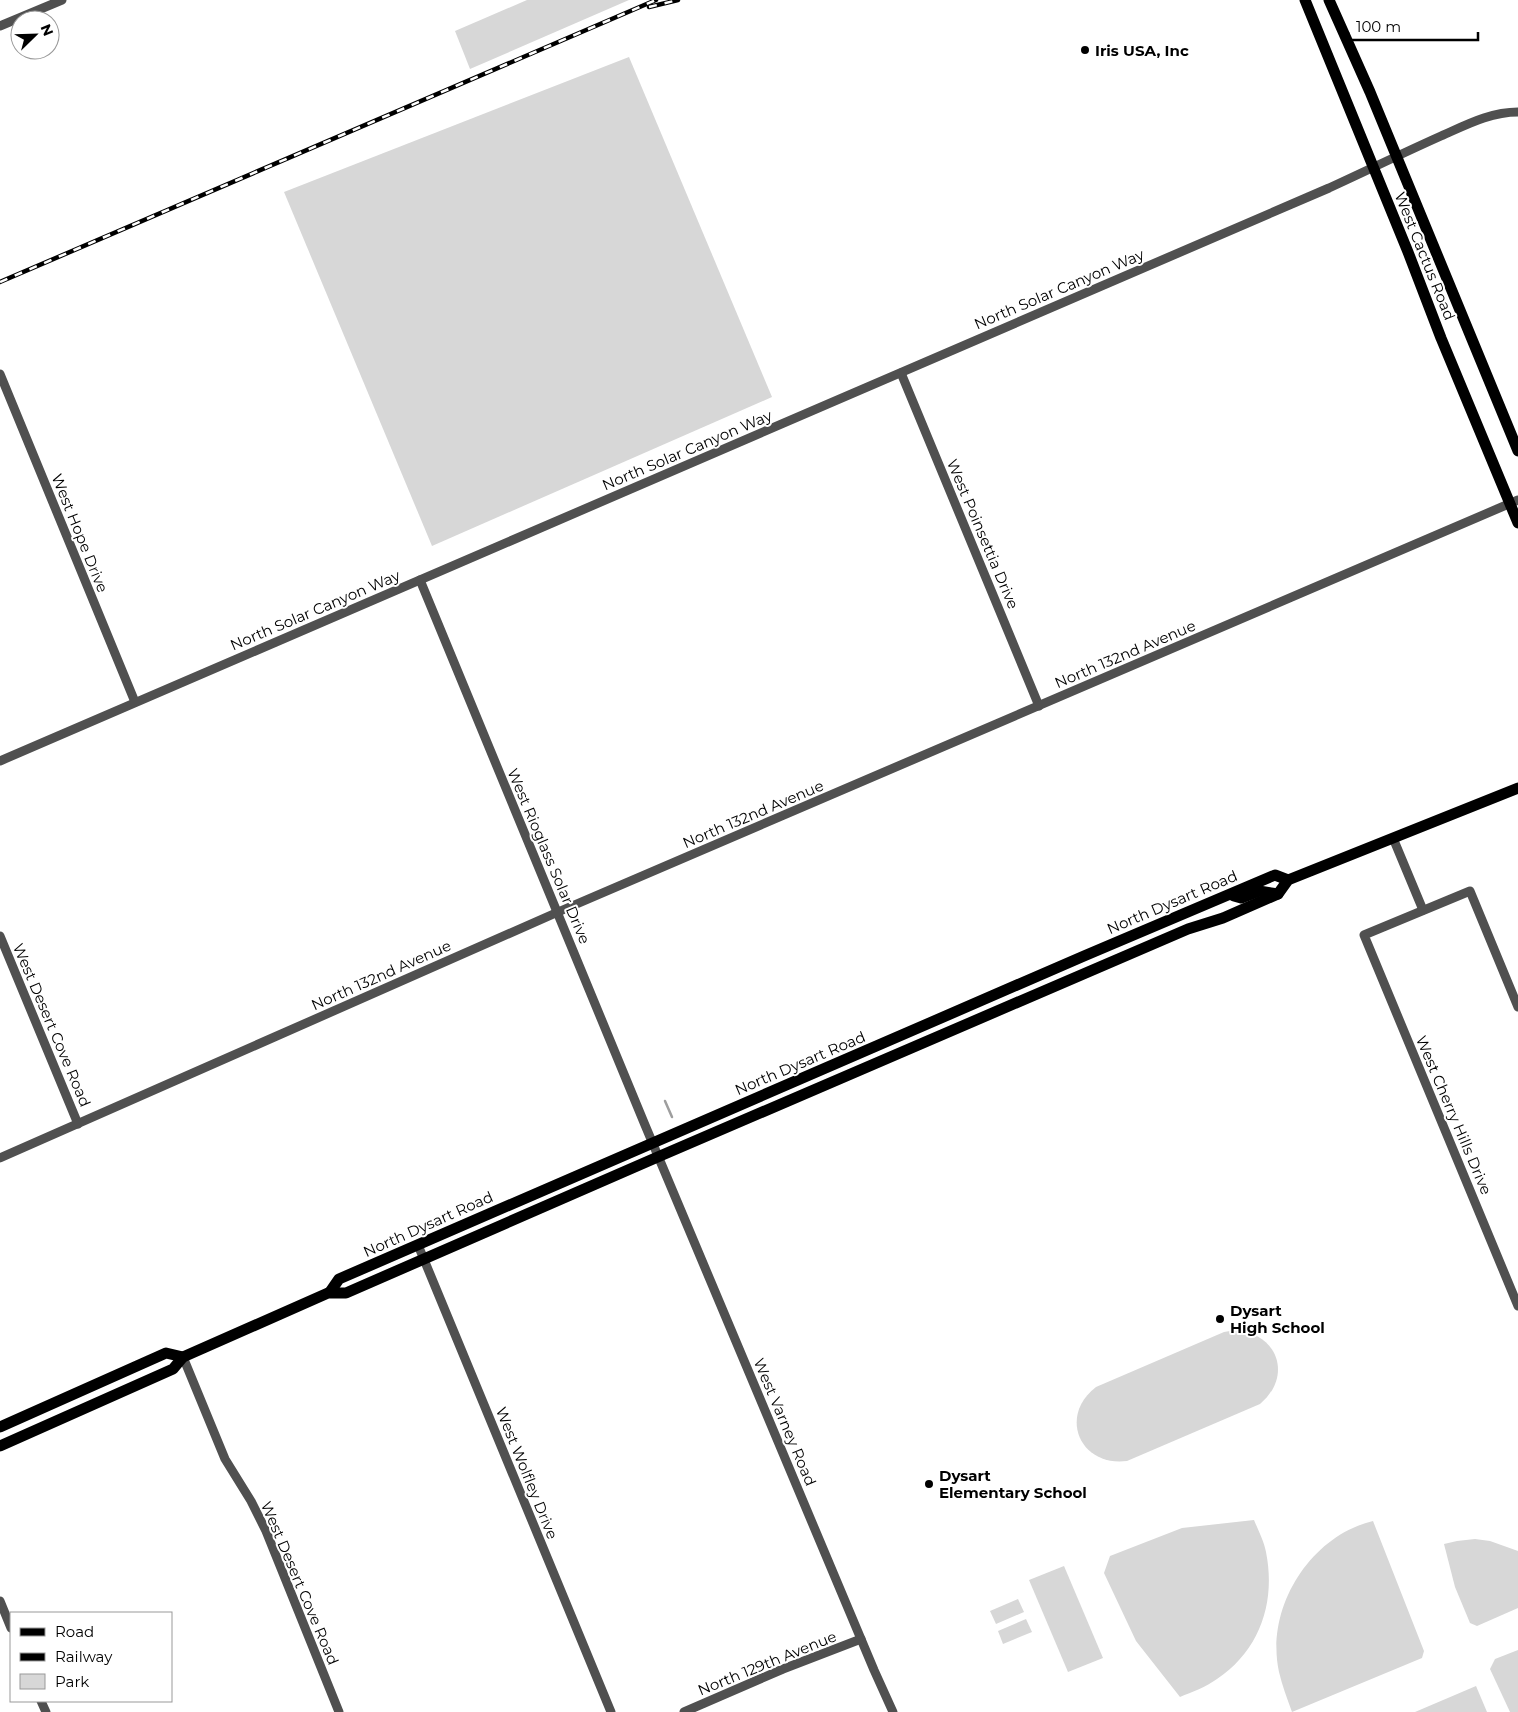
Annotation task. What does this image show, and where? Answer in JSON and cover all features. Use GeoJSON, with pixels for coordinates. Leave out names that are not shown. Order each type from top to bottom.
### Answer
{"type":"FeatureCollection","features":[{"type":"Feature","properties":{"kind":"main road","name":"West Cactus Road"},"geometry":{"type":"LineString","coordinates":[[1305,0],[1441,338],[1514,502],[1518,523]]}},
{"type":"Feature","properties":{"kind":"main road","name":"West Cactus Road"},"geometry":{"type":"LineString","coordinates":[[1329,0],[1518,451]]}},
{"type":"Feature","properties":{"kind":"main road","name":"North Dysart Road"},"geometry":{"type":"LineString","coordinates":[[330,1292],[339,1280],[418,1245],[1227,895],[1275,876],[1288,880],[1518,788]]}},
{"type":"Feature","properties":{"kind":"main road"},"geometry":{"type":"LineString","coordinates":[[1227,895],[1241,898],[1259,891],[1278,894],[1288,880]]}},
{"type":"Feature","properties":{"kind":"main road","name":"North Dysart Road"},"geometry":{"type":"LineString","coordinates":[[0,1446],[173,1369],[183,1356],[330,1292],[346,1293],[660,1156],[1188,930],[1223,918],[1278,894]]}},
{"type":"Feature","properties":{"kind":"main road","name":"North Dysart Road"},"geometry":{"type":"LineString","coordinates":[[0,1426],[166,1353],[183,1356]]}},
{"type":"Feature","properties":{"kind":"street"},"geometry":{"type":"LineString","coordinates":[[0,26],[62,0]]}},
{"type":"Feature","properties":{"kind":"street","name":"North Solar Canyon Way"},"geometry":{"type":"LineString","coordinates":[[0,761],[1481,119],[1496,114],[1518,112]]}},
{"type":"Feature","properties":{"kind":"street","name":"West Poinsettia Drive"},"geometry":{"type":"LineString","coordinates":[[900,372],[1039,706]]}},
{"type":"Feature","properties":{"kind":"street","name":"West Hope Drive"},"geometry":{"type":"LineString","coordinates":[[0,374],[135,702]]}},
{"type":"Feature","properties":{"kind":"street","name":"North 132nd Avenue"},"geometry":{"type":"LineString","coordinates":[[0,1158],[558,912],[1514,502]]}},
{"type":"Feature","properties":{"kind":"street","name":"West Rioglass Solar Drive"},"geometry":{"type":"LineString","coordinates":[[420,580],[653,1142]]}},
{"type":"Feature","properties":{"kind":"street"},"geometry":{"type":"LineString","coordinates":[[1393,838],[1423,910],[1470,891],[1516,995],[1518,1007]]}},
{"type":"Feature","properties":{"kind":"street","name":"West Cherry Hills Drive"},"geometry":{"type":"LineString","coordinates":[[1423,910],[1364,935],[1518,1306]]}},
{"type":"Feature","properties":{"kind":"street","name":"West Desert Cove Road"},"geometry":{"type":"LineString","coordinates":[[0,936],[78,1124]]}},
{"type":"Feature","properties":{"kind":"street","name":"West Varney Road"},"geometry":{"type":"LineString","coordinates":[[653,1142],[860,1639],[893,1712]]}},
{"type":"Feature","properties":{"kind":"street","name":"West Wolfley Drive"},"geometry":{"type":"LineString","coordinates":[[418,1245],[611,1712]]}},
{"type":"Feature","properties":{"kind":"street","name":"West Desert Cove Road"},"geometry":{"type":"LineString","coordinates":[[183,1356],[225,1459],[251,1501],[266,1531],[339,1712]]}},
{"type":"Feature","properties":{"kind":"street"},"geometry":{"type":"LineString","coordinates":[[0,1601],[10,1626]]}},
{"type":"Feature","properties":{"kind":"street","name":"North 129th Avenue"},"geometry":{"type":"LineString","coordinates":[[684,1712],[783,1669],[860,1639]]}},
{"type":"Feature","properties":{"kind":"green space"},"geometry":{"type":"Polygon","coordinates":[[[527,0],[629,0],[470,69],[455,31],[527,0]]]}},
{"type":"Feature","properties":{"kind":"green space"},"geometry":{"type":"Polygon","coordinates":[[[629,57],[772,397],[432,546],[284,192],[629,57]]]}},
{"type":"Feature","properties":{"kind":"green space"},"geometry":{"type":"Polygon","coordinates":[[[1236,1330],[1250,1333],[1262,1339],[1271,1348],[1276,1358],[1278,1369],[1276,1381],[1270,1393],[1260,1404],[1127,1461],[1111,1461],[1097,1456],[1087,1448],[1080,1437],[1077,1425],[1078,1412],[1084,1399],[1096,1387],[1224,1332],[1236,1330]]]}},
{"type":"Feature","properties":{"kind":"green space"},"geometry":{"type":"Polygon","coordinates":[[[1254,1520],[1265,1548],[1269,1571],[1269,1589],[1261,1623],[1254,1639],[1232,1667],[1217,1679],[1180,1697],[1136,1641],[1104,1573],[1110,1556],[1182,1528],[1254,1520]]]}},
{"type":"Feature","properties":{"kind":"green space"},"geometry":{"type":"Polygon","coordinates":[[[1373,1521],[1424,1651],[1422,1658],[1292,1712],[1279,1672],[1276,1648],[1279,1624],[1286,1600],[1297,1578],[1312,1558],[1330,1542],[1350,1529],[1373,1521]]]}},
{"type":"Feature","properties":{"kind":"green space"},"geometry":{"type":"Polygon","coordinates":[[[1475,1539],[1490,1541],[1518,1551],[1518,1608],[1477,1626],[1470,1623],[1455,1587],[1444,1544],[1475,1539]]]}},
{"type":"Feature","properties":{"kind":"green space"},"geometry":{"type":"Polygon","coordinates":[[[1064,1566],[1103,1658],[1068,1672],[1029,1580],[1064,1566]]]}},
{"type":"Feature","properties":{"kind":"green space"},"geometry":{"type":"Polygon","coordinates":[[[1018,1599],[1024,1612],[996,1624],[990,1611],[1018,1599]]]}},
{"type":"Feature","properties":{"kind":"green space"},"geometry":{"type":"Polygon","coordinates":[[[1026,1619],[1032,1632],[1003,1644],[998,1631],[1026,1619]]]}},
{"type":"Feature","properties":{"kind":"green space"},"geometry":{"type":"Polygon","coordinates":[[[1518,1650],[1518,1712],[1510,1712],[1490,1669],[1495,1659],[1518,1650]]]}},
{"type":"Feature","properties":{"kind":"green space"},"geometry":{"type":"Polygon","coordinates":[[[1476,1686],[1487,1712],[1415,1712],[1476,1686]]]}},
{"type":"Feature","properties":{"kind":"waterway"},"geometry":{"type":"LineString","coordinates":[[665,1101],[672,1117]]}},
{"type":"Feature","properties":{"kind":"railway"},"geometry":{"type":"LineString","coordinates":[[0,282],[656,0]]}},
{"type":"Feature","properties":{"kind":"railway"},"geometry":{"type":"LineString","coordinates":[[649,7],[678,0]]}},
{"type":"Feature","properties":{"kind":"place","name":"Iris USA, Inc"},"geometry":{"type":"Point","coordinates":[1085,50]}},
{"type":"Feature","properties":{"kind":"place","name":"Dysart High School"},"geometry":{"type":"Point","coordinates":[1220,1319]}},
{"type":"Feature","properties":{"kind":"place","name":"Dysart Elementary School"},"geometry":{"type":"Point","coordinates":[929,1484]}}]}
